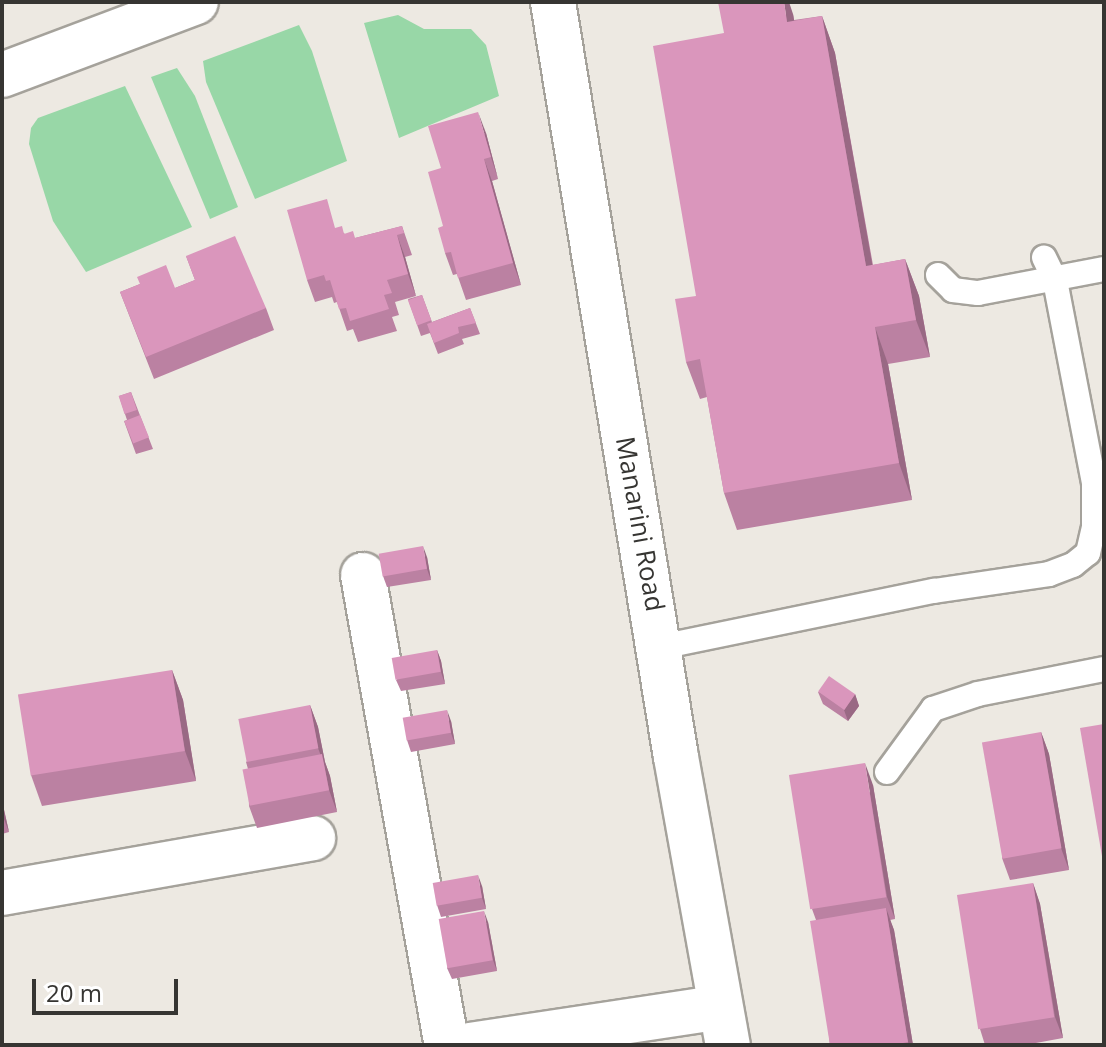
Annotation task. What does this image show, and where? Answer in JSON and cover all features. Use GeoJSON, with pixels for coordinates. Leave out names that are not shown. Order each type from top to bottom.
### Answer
{"type":"FeatureCollection","features":[{"type":"Feature","properties":{"kind":"street"},"geometry":{"type":"LineString","coordinates":[[2,75],[196,2]]}},
{"type":"Feature","properties":{"kind":"street","name":"Manarini Road"},"geometry":{"type":"LineString","coordinates":[[553,2],[724,1026]]}},
{"type":"Feature","properties":{"kind":"street"},"geometry":{"type":"LineString","coordinates":[[363,575],[447,1045]]}},
{"type":"Feature","properties":{"kind":"street"},"geometry":{"type":"LineString","coordinates":[[2,893],[313,838]]}},
{"type":"Feature","properties":{"kind":"street"},"geometry":{"type":"LineString","coordinates":[[470,1045],[724,1026]]}},
{"type":"Feature","properties":{"kind":"lane"},"geometry":{"type":"LineString","coordinates":[[660,647],[934,591],[1049,574],[1073,565],[1088,553],[1094,526],[1094,483],[1055,280],[1044,257]]}},
{"type":"Feature","properties":{"kind":"lane"},"geometry":{"type":"LineString","coordinates":[[938,275],[953,290],[978,293],[1104,269]]}},
{"type":"Feature","properties":{"kind":"lane"},"geometry":{"type":"LineString","coordinates":[[887,772],[933,709],[978,694],[1104,669]]}},
{"type":"Feature","properties":{"kind":"green space"},"geometry":{"type":"Polygon","coordinates":[[[398,15],[424,29],[471,29],[486,45],[499,96],[399,138],[364,23],[398,15]]]}},
{"type":"Feature","properties":{"kind":"green space"},"geometry":{"type":"Polygon","coordinates":[[[299,25],[312,51],[347,161],[255,199],[206,82],[203,61],[299,25]]]}},
{"type":"Feature","properties":{"kind":"green space"},"geometry":{"type":"Polygon","coordinates":[[[177,68],[195,96],[238,207],[210,219],[151,77],[177,68]]]}},
{"type":"Feature","properties":{"kind":"green space"},"geometry":{"type":"Polygon","coordinates":[[[125,86],[192,227],[86,272],[53,221],[29,144],[31,128],[38,118],[125,86]]]}},
{"type":"Feature","properties":{"kind":"building"},"geometry":{"type":"Polygon","coordinates":[[[718,2],[784,2],[787,22],[822,16],[866,266],[905,259],[916,320],[875,327],[899,463],[724,493],[700,359],[686,362],[675,299],[696,296],[653,46],[724,33],[718,2]]]}},
{"type":"Feature","properties":{"kind":"building"},"geometry":{"type":"Polygon","coordinates":[[[478,112],[491,157],[484,159],[513,263],[458,278],[451,252],[445,253],[438,228],[443,226],[428,172],[441,168],[428,126],[478,112]]]}},
{"type":"Feature","properties":{"kind":"building"},"geometry":{"type":"Polygon","coordinates":[[[327,199],[335,228],[342,226],[344,234],[353,231],[355,238],[402,226],[404,233],[397,235],[408,274],[387,280],[392,293],[384,295],[389,309],[350,321],[346,308],[339,309],[330,280],[326,281],[324,275],[307,280],[287,210],[327,199]]]}},
{"type":"Feature","properties":{"kind":"building"},"geometry":{"type":"Polygon","coordinates":[[[235,236],[266,308],[146,357],[120,292],[140,284],[137,277],[166,265],[175,288],[195,280],[186,256],[235,236]]]}},
{"type":"Feature","properties":{"kind":"building"},"geometry":{"type":"Polygon","coordinates":[[[422,295],[431,320],[417,326],[408,300],[422,295]]]}},
{"type":"Feature","properties":{"kind":"building"},"geometry":{"type":"Polygon","coordinates":[[[470,308],[476,323],[458,327],[459,333],[434,343],[427,324],[470,308]]]}},
{"type":"Feature","properties":{"kind":"building"},"geometry":{"type":"Polygon","coordinates":[[[131,392],[137,410],[125,414],[119,396],[131,392]]]}},
{"type":"Feature","properties":{"kind":"building"},"geometry":{"type":"Polygon","coordinates":[[[140,415],[149,437],[133,444],[124,421],[140,415]]]}},
{"type":"Feature","properties":{"kind":"building"},"geometry":{"type":"Polygon","coordinates":[[[423,546],[427,569],[383,576],[379,554],[423,546]]]}},
{"type":"Feature","properties":{"kind":"building"},"geometry":{"type":"Polygon","coordinates":[[[437,650],[441,672],[396,680],[392,658],[437,650]]]}},
{"type":"Feature","properties":{"kind":"building"},"geometry":{"type":"Polygon","coordinates":[[[172,670],[185,751],[31,775],[18,694],[172,670]]]}},
{"type":"Feature","properties":{"kind":"building"},"geometry":{"type":"Polygon","coordinates":[[[829,676],[855,694],[844,710],[818,692],[829,676]]]}},
{"type":"Feature","properties":{"kind":"building"},"geometry":{"type":"Polygon","coordinates":[[[310,705],[318,748],[247,762],[238,719],[310,705]]]}},
{"type":"Feature","properties":{"kind":"building"},"geometry":{"type":"Polygon","coordinates":[[[447,710],[451,733],[407,740],[403,718],[447,710]]]}},
{"type":"Feature","properties":{"kind":"building"},"geometry":{"type":"Polygon","coordinates":[[[1104,724],[1104,862],[1103,862],[1080,728],[1104,724]]]}},
{"type":"Feature","properties":{"kind":"building"},"geometry":{"type":"Polygon","coordinates":[[[1041,732],[1061,848],[1002,859],[982,742],[1041,732]]]}},
{"type":"Feature","properties":{"kind":"building"},"geometry":{"type":"Polygon","coordinates":[[[322,754],[329,790],[250,806],[242,769],[322,754]]]}},
{"type":"Feature","properties":{"kind":"building"},"geometry":{"type":"Polygon","coordinates":[[[865,763],[886,897],[810,909],[789,775],[865,763]]]}},
{"type":"Feature","properties":{"kind":"building"},"geometry":{"type":"Polygon","coordinates":[[[478,875],[482,898],[437,906],[433,883],[478,875]]]}},
{"type":"Feature","properties":{"kind":"building"},"geometry":{"type":"Polygon","coordinates":[[[1033,883],[1054,1017],[978,1029],[957,895],[1033,883]]]}},
{"type":"Feature","properties":{"kind":"building"},"geometry":{"type":"Polygon","coordinates":[[[886,908],[908,1042],[893,1045],[830,1045],[810,921],[886,908]]]}},
{"type":"Feature","properties":{"kind":"building"},"geometry":{"type":"Polygon","coordinates":[[[484,911],[493,960],[447,968],[439,919],[484,911]]]}}]}
